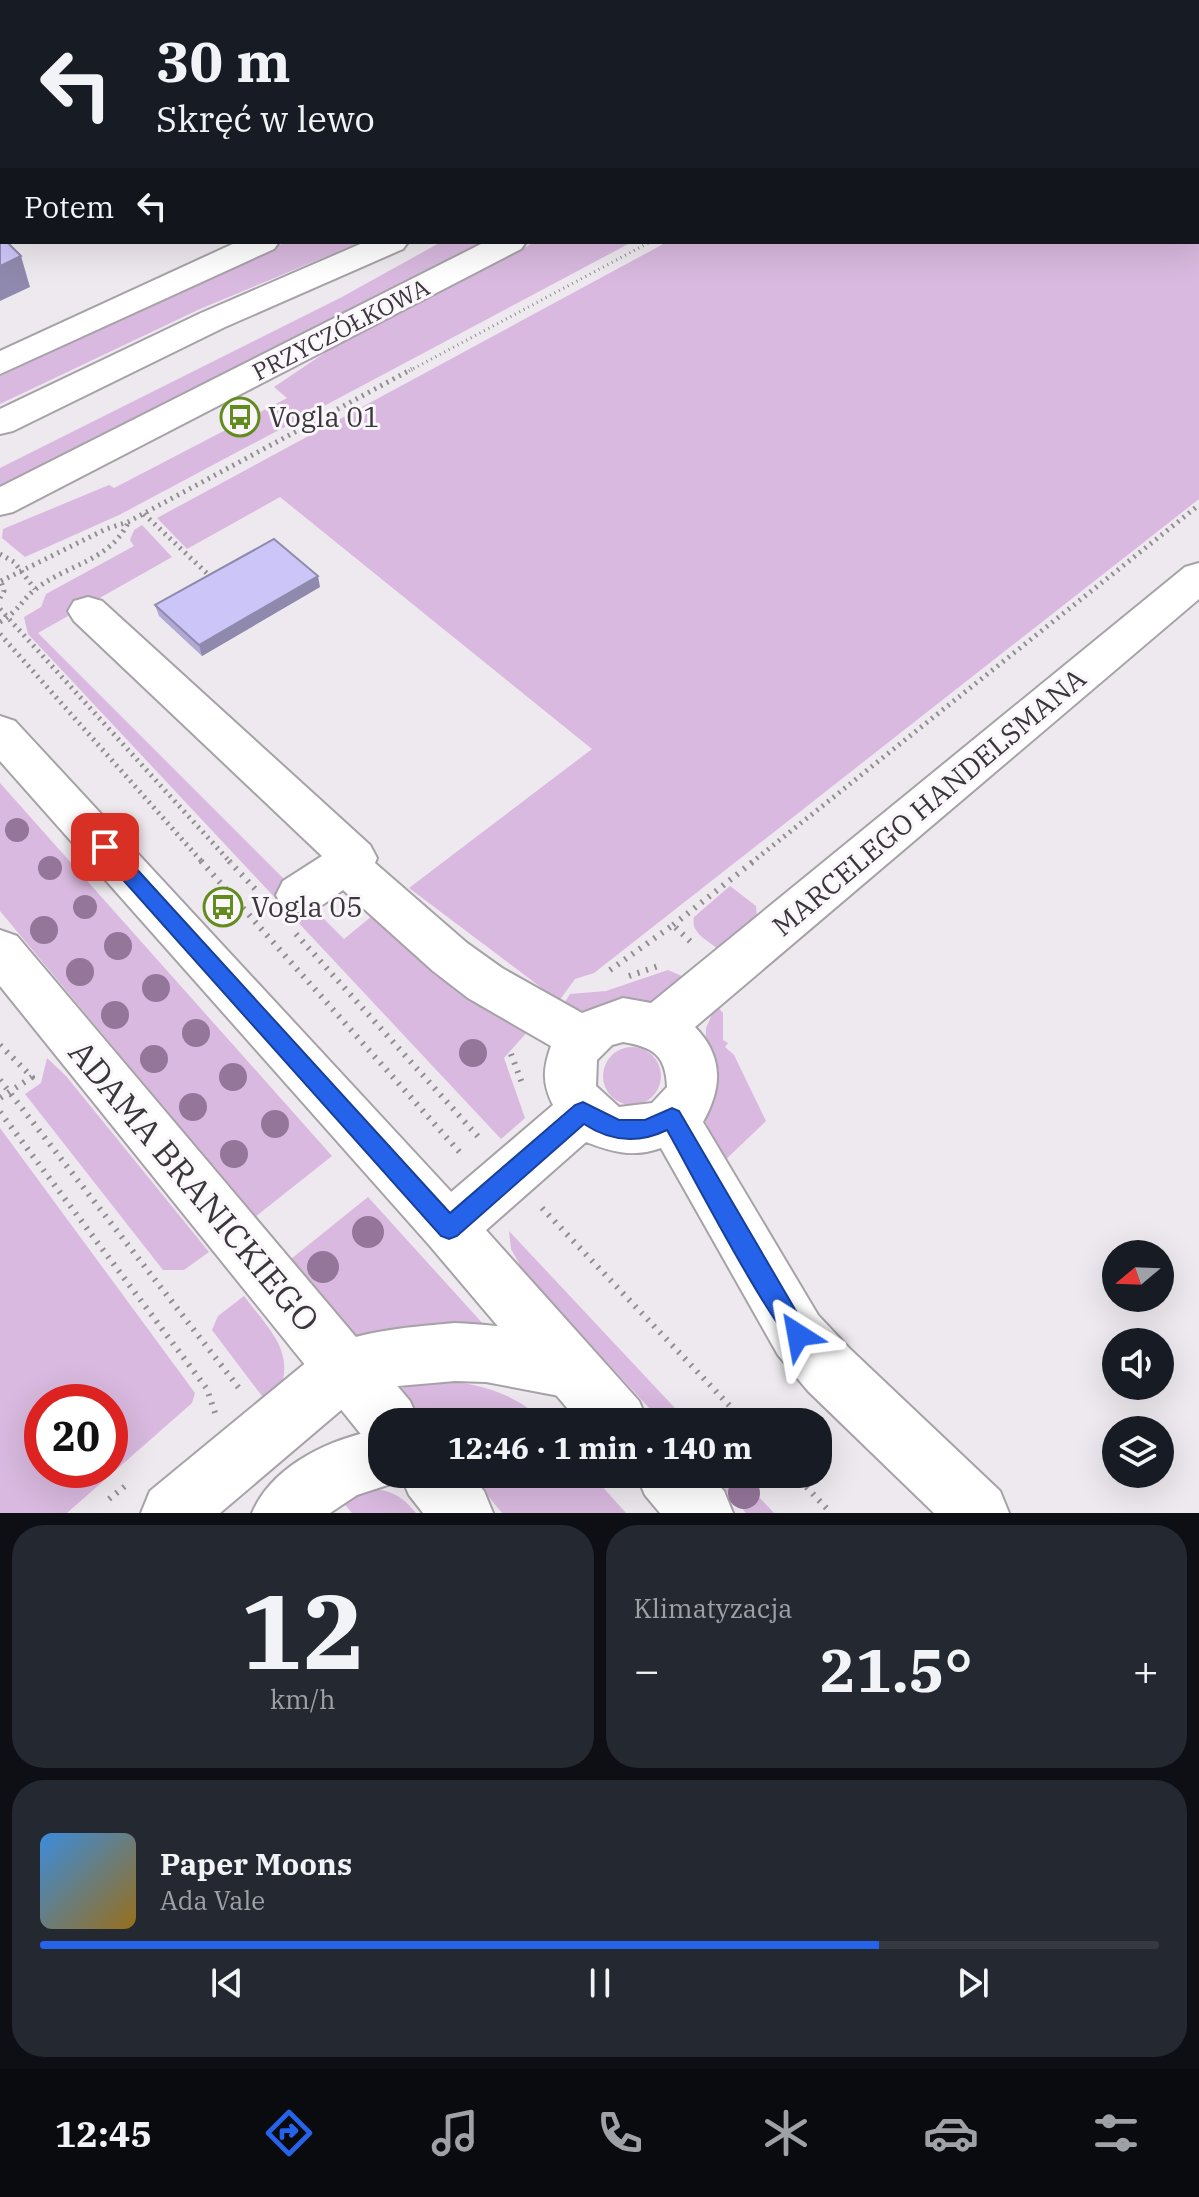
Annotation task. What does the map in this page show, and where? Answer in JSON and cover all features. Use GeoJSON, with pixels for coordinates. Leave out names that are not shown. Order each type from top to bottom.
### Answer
{"type":"FeatureCollection","features":[{"type":"Feature","properties":{"kind":"main road"},"geometry":{"type":"LineString","coordinates":[[0,364],[259,244]]}},
{"type":"Feature","properties":{"kind":"main road","name":"PRZYCZÓŁKOWA"},"geometry":{"type":"LineString","coordinates":[[0,423],[213,320],[387,244]]}},
{"type":"Feature","properties":{"kind":"main road","name":"PRZYCZÓŁKOWA"},"geometry":{"type":"LineString","coordinates":[[0,503],[506,244]]}},
{"type":"Feature","properties":{"kind":"main road","name":"MARCELEGO HANDELSMANA"},"geometry":{"type":"LineString","coordinates":[[659,1027],[1199,577]]}},
{"type":"Feature","properties":{"kind":"main road"},"geometry":{"type":"LineString","coordinates":[[88,611],[354,858],[300,895]]}},
{"type":"Feature","properties":{"kind":"main road"},"geometry":{"type":"LineString","coordinates":[[0,732],[449,1228],[605,1408]]}},
{"type":"Feature","properties":{"kind":"main road"},"geometry":{"type":"LineString","coordinates":[[344,864],[450,957],[485,983],[582,1038]]}},
{"type":"Feature","properties":{"kind":"main road","name":"ADAMA BRANICKIEGO"},"geometry":{"type":"LineString","coordinates":[[0,950],[378,1408]]}},
{"type":"Feature","properties":{"kind":"main road"},"geometry":{"type":"LineString","coordinates":[[623,1020],[639,1020],[659,1027],[680,1041],[692,1066],[690,1095],[672,1118],[647,1129],[619,1130],[605,1126],[583,1111],[569,1088],[567,1075],[574,1050],[582,1038],[608,1023],[623,1020]]}},
{"type":"Feature","properties":{"kind":"main road"},"geometry":{"type":"LineString","coordinates":[[449,1228],[583,1111]]}},
{"type":"Feature","properties":{"kind":"main road"},"geometry":{"type":"LineString","coordinates":[[672,1118],[798,1335],[829,1370],[978,1513]]}},
{"type":"Feature","properties":{"kind":"main road"},"geometry":{"type":"LineString","coordinates":[[172,1513],[247,1426],[346,1368],[398,1357],[455,1352],[486,1353],[570,1369]]}},
{"type":"Feature","properties":{"kind":"main road"},"geometry":{"type":"LineString","coordinates":[[283,1513],[328,1475],[344,1467],[368,1462]]}},
{"type":"Feature","properties":{"kind":"main road"},"geometry":{"type":"LineString","coordinates":[[441,1488],[462,1513]]}},
{"type":"Feature","properties":{"kind":"main road"},"geometry":{"type":"LineString","coordinates":[[679,1488],[702,1513]]}},
{"type":"Feature","properties":{"kind":"path"},"geometry":{"type":"LineString","coordinates":[[0,598],[4,591],[1,580],[144,514],[646,244]]}},
{"type":"Feature","properties":{"kind":"path"},"geometry":{"type":"LineString","coordinates":[[673,925],[1199,505]]}},
{"type":"Feature","properties":{"kind":"path"},"geometry":{"type":"LineString","coordinates":[[144,514],[217,583]]}},
{"type":"Feature","properties":{"kind":"path"},"geometry":{"type":"LineString","coordinates":[[0,622],[17,612],[35,589],[118,543],[128,522]]}},
{"type":"Feature","properties":{"kind":"path"},"geometry":{"type":"LineString","coordinates":[[0,554],[21,571],[35,589]]}},
{"type":"Feature","properties":{"kind":"path"},"geometry":{"type":"LineString","coordinates":[[0,609],[17,628]]}},
{"type":"Feature","properties":{"kind":"path"},"geometry":{"type":"LineString","coordinates":[[0,634],[501,1182],[731,1408]]}},
{"type":"Feature","properties":{"kind":"path"},"geometry":{"type":"LineString","coordinates":[[0,1045],[32,1077],[0,1098]]}},
{"type":"Feature","properties":{"kind":"path"},"geometry":{"type":"LineString","coordinates":[[0,1080],[247,1426]]}},
{"type":"Feature","properties":{"kind":"path"},"geometry":{"type":"LineString","coordinates":[[0,1112],[207,1389],[215,1413],[247,1426]]}},
{"type":"Feature","properties":{"kind":"path"},"geometry":{"type":"LineString","coordinates":[[807,1488],[831,1513]]}},
{"type":"Feature","properties":{"kind":"shaded area"},"geometry":{"type":"Polygon","coordinates":[[[282,244],[356,244],[200,309],[0,404],[0,376],[282,244]]]}},
{"type":"Feature","properties":{"kind":"shaded area"},"geometry":{"type":"Polygon","coordinates":[[[437,244],[478,244],[419,278],[0,489],[0,468],[342,297],[437,244]]]}},
{"type":"Feature","properties":{"kind":"shaded area"},"geometry":{"type":"Polygon","coordinates":[[[531,244],[628,244],[119,515],[25,557],[2,538],[3,529],[109,485],[114,488],[287,398],[274,387],[335,346],[531,244]]]}},
{"type":"Feature","properties":{"kind":"shaded area"},"geometry":{"type":"Polygon","coordinates":[[[663,244],[1199,244],[1199,499],[594,973],[575,979],[559,1001],[409,888],[592,749],[280,497],[187,549],[157,518],[663,244]]]}},
{"type":"Feature","properties":{"kind":"shaded area"},"geometry":{"type":"Polygon","coordinates":[[[142,525],[172,557],[38,633],[344,939],[372,916],[435,975],[529,1030],[504,1058],[525,1118],[501,1139],[28,634],[24,617],[41,607],[46,594],[134,546],[130,540],[134,530],[142,525]]]}},
{"type":"Feature","properties":{"kind":"shaded area"},"geometry":{"type":"Polygon","coordinates":[[[0,783],[332,1156],[255,1217],[0,911],[0,783]]]}},
{"type":"Feature","properties":{"kind":"shaded area"},"geometry":{"type":"Polygon","coordinates":[[[730,886],[756,906],[757,917],[718,949],[697,931],[693,922],[694,917],[730,886]]]}},
{"type":"Feature","properties":{"kind":"shaded area"},"geometry":{"type":"Polygon","coordinates":[[[668,970],[684,977],[653,1002],[578,1011],[562,1007],[570,994],[606,991],[668,970]]]}},
{"type":"Feature","properties":{"kind":"shaded area"},"geometry":{"type":"Polygon","coordinates":[[[716,1005],[723,1013],[723,1040],[728,1043],[725,1047],[734,1055],[766,1121],[722,1163],[703,1115],[706,1028],[716,1005]]]}},
{"type":"Feature","properties":{"kind":"shaded area"},"geometry":{"type":"Polygon","coordinates":[[[632,1047],[643,1049],[652,1056],[659,1065],[659,1087],[652,1096],[643,1103],[632,1105],[621,1103],[612,1096],[605,1087],[603,1076],[605,1065],[612,1056],[621,1049],[632,1047]]]}},
{"type":"Feature","properties":{"kind":"shaded area"},"geometry":{"type":"Polygon","coordinates":[[[47,1058],[66,1076],[209,1252],[184,1270],[163,1270],[25,1094],[41,1083],[47,1058]]]}},
{"type":"Feature","properties":{"kind":"shaded area"},"geometry":{"type":"Polygon","coordinates":[[[0,1128],[195,1393],[192,1403],[128,1459],[128,1384],[24,1384],[24,1488],[95,1488],[67,1513],[0,1513],[0,1128]]]}},
{"type":"Feature","properties":{"kind":"shaded area"},"geometry":{"type":"Polygon","coordinates":[[[368,1197],[485,1326],[364,1348],[291,1259],[368,1197]]]}},
{"type":"Feature","properties":{"kind":"shaded area"},"geometry":{"type":"Polygon","coordinates":[[[509,1231],[675,1408],[649,1408],[525,1274],[511,1249],[509,1231]]]}},
{"type":"Feature","properties":{"kind":"shaded area"},"geometry":{"type":"Polygon","coordinates":[[[244,1296],[274,1336],[284,1361],[280,1390],[271,1408],[212,1330],[218,1316],[244,1296]]]}},
{"type":"Feature","properties":{"kind":"shaded area"},"geometry":{"type":"Polygon","coordinates":[[[433,1379],[464,1383],[493,1390],[528,1408],[415,1408],[400,1390],[408,1384],[433,1379]]]}},
{"type":"Feature","properties":{"kind":"shaded area"},"geometry":{"type":"Polygon","coordinates":[[[481,1488],[604,1488],[626,1513],[502,1513],[481,1488]]]}},
{"type":"Feature","properties":{"kind":"shaded area"},"geometry":{"type":"Polygon","coordinates":[[[723,1488],[750,1488],[774,1513],[746,1513],[723,1488]]]}},
{"type":"Feature","properties":{"kind":"shaded area"},"geometry":{"type":"Polygon","coordinates":[[[373,1489],[397,1496],[416,1513],[352,1513],[342,1501],[355,1493],[373,1489]]]}},
{"type":"Feature","properties":{"kind":"building"},"geometry":{"type":"Polygon","coordinates":[[[0,244],[9,244],[21,256],[0,266],[0,244]]]}},
{"type":"Feature","properties":{"kind":"building"},"geometry":{"type":"Polygon","coordinates":[[[274,539],[318,576],[199,645],[155,605],[274,539]]]}},
{"type":"Feature","properties":{"kind":"place","name":"Vogla 01"},"geometry":{"type":"Point","coordinates":[240,417]}},
{"type":"Feature","properties":{"kind":"place","name":"Vogla 05"},"geometry":{"type":"Point","coordinates":[223,907]}},
{"type":"Feature","properties":{"kind":"route"},"geometry":{"type":"LineString","coordinates":[[105,847],[449,1228],[583,1111],[593,1120],[619,1130],[647,1129],[672,1118],[798,1335]]}}]}
